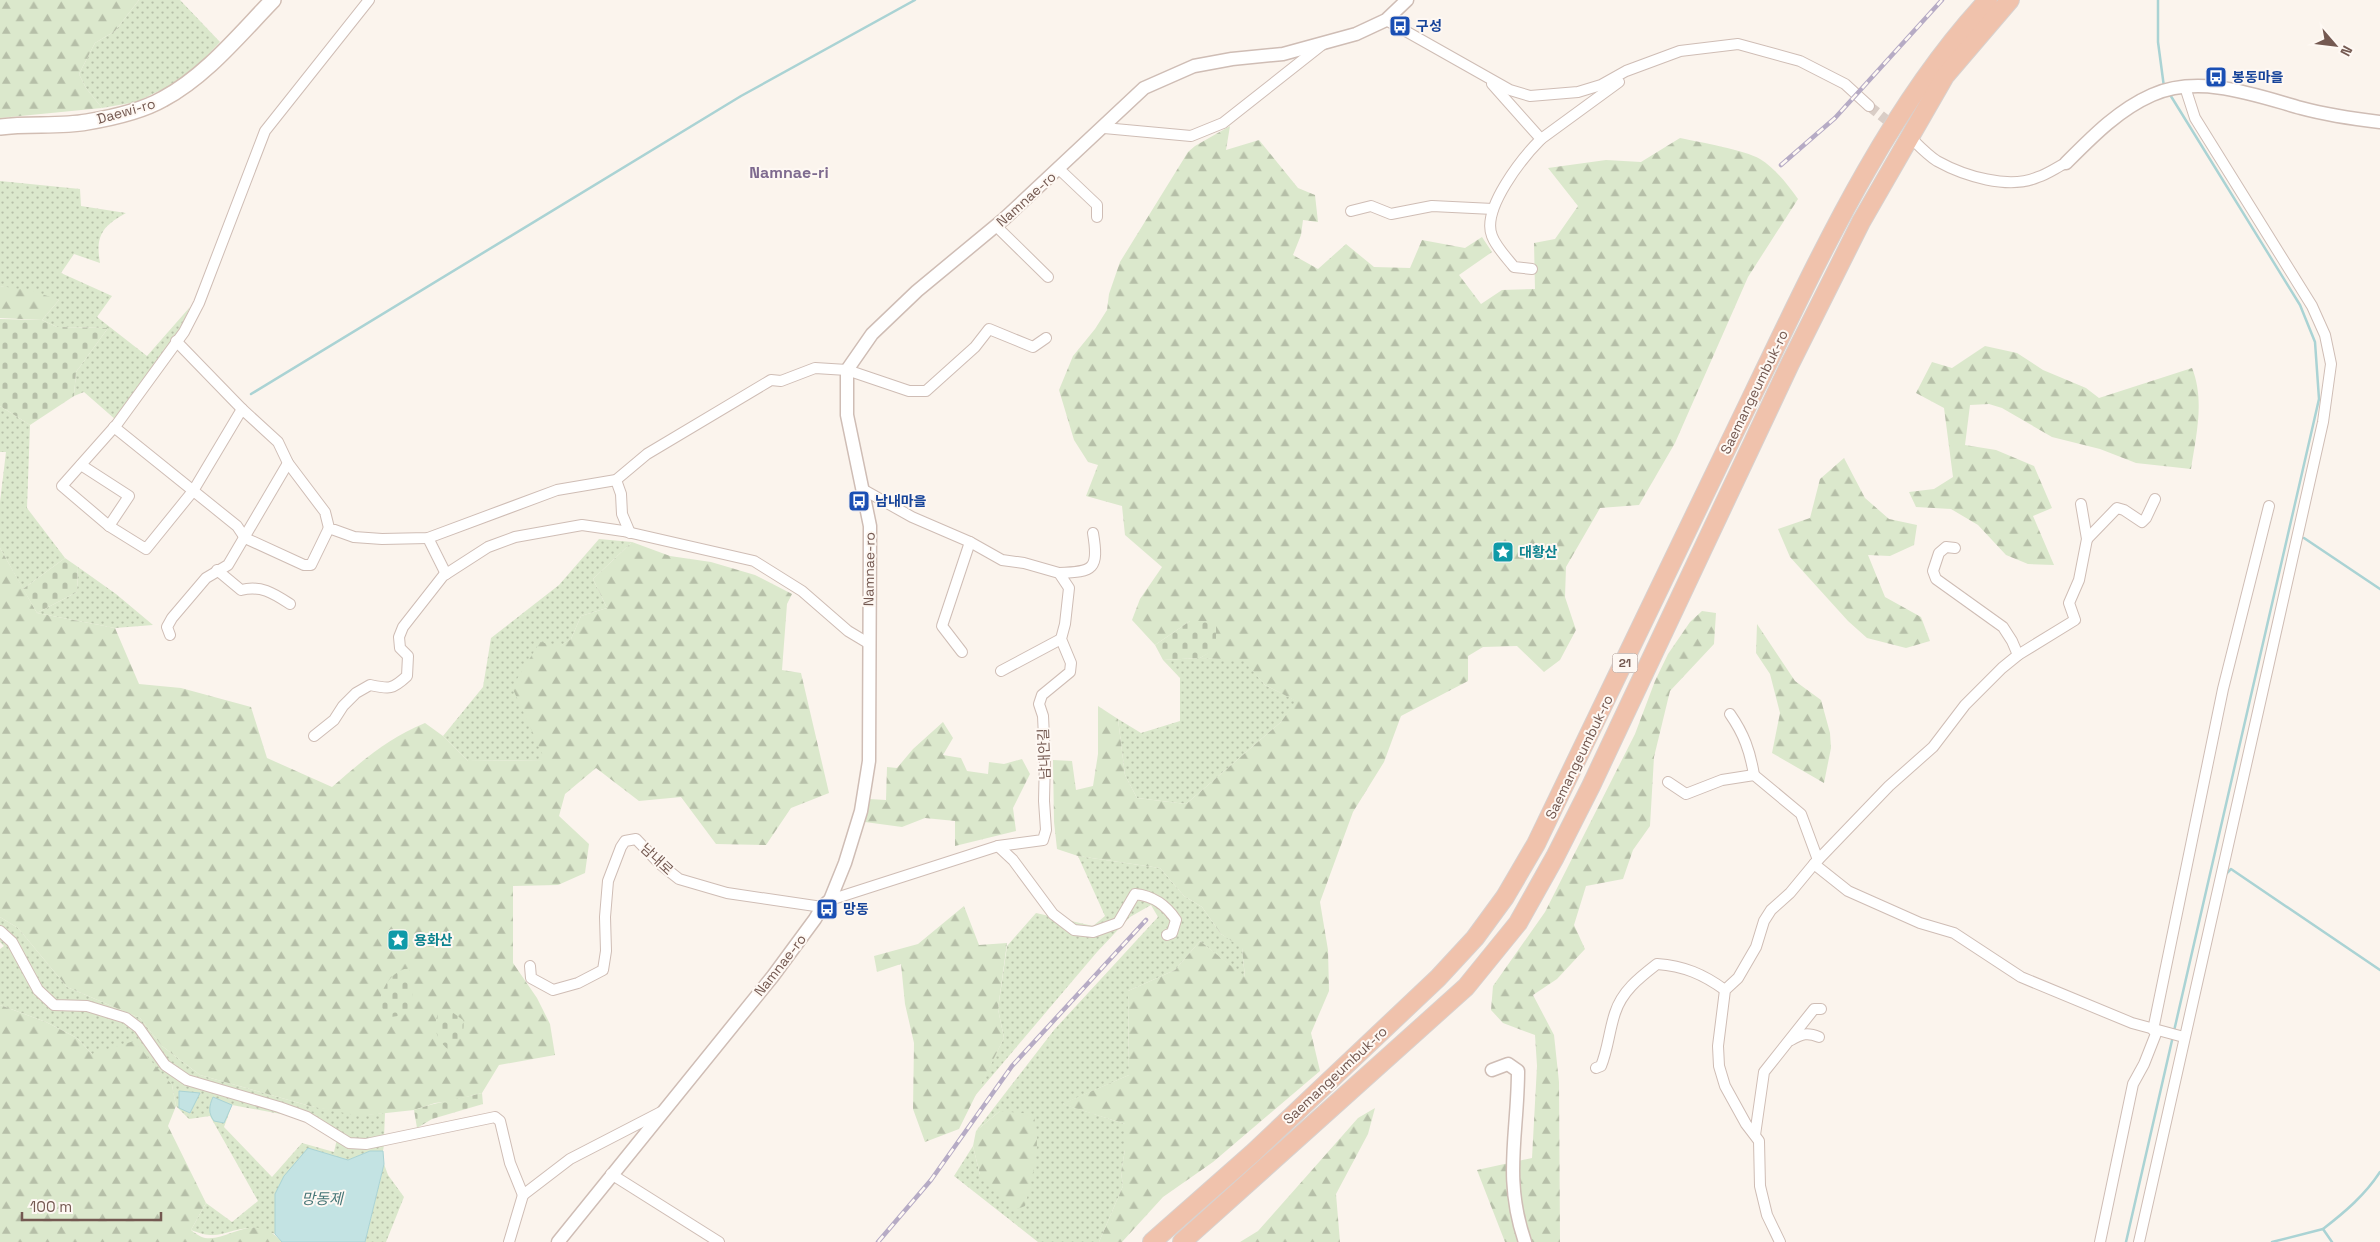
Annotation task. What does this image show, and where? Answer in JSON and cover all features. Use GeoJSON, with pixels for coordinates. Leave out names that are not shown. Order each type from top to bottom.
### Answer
{"type":"FeatureCollection","features":[{"type":"Feature","properties":{"kind":"highway","name":"Saemangeumbuk-ro"},"geometry":{"type":"LineString","coordinates":[[1152,1242],[1254,1152],[1438,978],[1475,938],[1505,897],[1536,844],[1774,352],[1844,213],[1909,100],[1934,64],[1988,0]]}},
{"type":"Feature","properties":{"kind":"highway","name":"Saemangeumbuk-ro"},"geometry":{"type":"LineString","coordinates":[[1182,1242],[1466,988],[1518,924],[1555,858],[1591,786],[1790,364],[1861,222],[1928,101],[1945,76],[2010,0]]}},
{"type":"Feature","properties":{"kind":"main road","name":"Daewi-ro"},"geometry":{"type":"LineString","coordinates":[[0,127],[86,122],[124,113],[162,100],[186,84],[215,60],[273,0]]}},
{"type":"Feature","properties":{"kind":"street"},"geometry":{"type":"LineString","coordinates":[[242,409],[193,491],[146,549],[109,526],[62,486],[114,427],[184,332],[199,303],[265,131],[368,0]]}},
{"type":"Feature","properties":{"kind":"street","name":"Namnae-ro"},"geometry":{"type":"LineString","coordinates":[[558,1242],[611,1174],[773,976],[826,903],[845,864],[861,811],[869,761],[868,643],[870,526],[847,415],[847,370],[872,334],[936,274],[996,226],[1104,128],[1144,88],[1194,66],[1232,59],[1283,54],[1356,34],[1386,20],[1407,0]]}},
{"type":"Feature","properties":{"kind":"street"},"geometry":{"type":"LineString","coordinates":[[1386,20],[1510,90],[1530,96],[1578,92],[1601,85],[1626,71],[1680,51],[1738,44],[1800,60],[1845,84],[1869,106]]}},
{"type":"Feature","properties":{"kind":"street"},"geometry":{"type":"LineString","coordinates":[[1104,128],[1191,136],[1206,132],[1223,124],[1323,44]]}},
{"type":"Feature","properties":{"kind":"street"},"geometry":{"type":"LineString","coordinates":[[1532,269],[1514,267],[1491,235],[1490,218],[1493,209],[1508,179],[1541,139],[1619,82],[1626,71]]}},
{"type":"Feature","properties":{"kind":"street"},"geometry":{"type":"LineString","coordinates":[[1485,76],[1541,139]]}},
{"type":"Feature","properties":{"kind":"street"},"geometry":{"type":"LineString","coordinates":[[1914,142],[1935,160],[1953,169],[1991,179],[2013,182],[2037,178],[2066,163],[2109,121],[2154,94],[2185,88],[2213,87],[2256,94],[2303,108],[2380,122]]}},
{"type":"Feature","properties":{"kind":"street"},"geometry":{"type":"LineString","coordinates":[[2139,1242],[2321,431],[2331,364],[2325,335],[2312,306],[2195,118],[2185,88]]}},
{"type":"Feature","properties":{"kind":"street"},"geometry":{"type":"LineString","coordinates":[[1059,169],[1097,205],[1097,217]]}},
{"type":"Feature","properties":{"kind":"street"},"geometry":{"type":"LineString","coordinates":[[1350,211],[1371,206],[1391,214],[1432,206],[1493,209]]}},
{"type":"Feature","properties":{"kind":"street"},"geometry":{"type":"LineString","coordinates":[[996,226],[1048,277]]}},
{"type":"Feature","properties":{"kind":"street"},"geometry":{"type":"LineString","coordinates":[[329,528],[354,537],[382,539],[428,538],[556,490],[616,480],[647,454],[771,380],[781,381],[815,368],[847,370],[909,391],[926,391],[975,347],[989,329],[1033,347],[1046,338]]}},
{"type":"Feature","properties":{"kind":"street"},"geometry":{"type":"LineString","coordinates":[[114,427],[237,526],[244,538],[304,565],[311,565],[329,528],[325,512],[288,462],[278,442],[242,409],[176,341]]}},
{"type":"Feature","properties":{"kind":"street"},"geometry":{"type":"LineString","coordinates":[[170,635],[168,627],[172,618],[206,578],[228,565],[288,462]]}},
{"type":"Feature","properties":{"kind":"street"},"geometry":{"type":"LineString","coordinates":[[81,465],[129,496],[109,526]]}},
{"type":"Feature","properties":{"kind":"street"},"geometry":{"type":"LineString","coordinates":[[616,480],[621,494],[622,514],[630,533]]}},
{"type":"Feature","properties":{"kind":"street"},"geometry":{"type":"LineString","coordinates":[[864,490],[912,517],[970,542],[1002,560],[1024,563],[1059,573],[1082,572],[1090,568],[1095,561],[1094,533]]}},
{"type":"Feature","properties":{"kind":"street"},"geometry":{"type":"LineString","coordinates":[[2087,539],[2117,508],[2124,510],[2142,522],[2146,518],[2155,499]]}},
{"type":"Feature","properties":{"kind":"street"},"geometry":{"type":"LineString","coordinates":[[1780,1242],[1767,1215],[1760,1186],[1759,1141],[1725,1086],[1719,1066],[1718,1046],[1725,990],[1738,978],[1756,947],[1764,921],[1771,910],[1790,893],[1816,862],[1889,786],[1933,748],[1965,705],[2018,655],[2076,620],[2071,612],[2069,603],[2079,580],[2087,539],[2081,504]]}},
{"type":"Feature","properties":{"kind":"street"},"geometry":{"type":"LineString","coordinates":[[2100,1242],[2133,1084],[2158,1031],[2222,689],[2269,506]]}},
{"type":"Feature","properties":{"kind":"street"},"geometry":{"type":"LineString","coordinates":[[314,736],[334,720],[343,706],[356,693],[370,685],[385,688],[395,687],[406,676],[408,656],[400,648],[399,637],[412,614],[446,574],[488,547],[515,537],[582,525],[630,533],[754,561],[802,591],[848,631],[868,643]]}},
{"type":"Feature","properties":{"kind":"street"},"geometry":{"type":"LineString","coordinates":[[428,538],[446,574]]}},
{"type":"Feature","properties":{"kind":"street"},"geometry":{"type":"LineString","coordinates":[[962,652],[942,626],[970,542]]}},
{"type":"Feature","properties":{"kind":"street"},"geometry":{"type":"LineString","coordinates":[[1954,548],[1946,547],[1939,552],[1933,571],[1936,579],[2003,627],[2018,655]]}},
{"type":"Feature","properties":{"kind":"street"},"geometry":{"type":"LineString","coordinates":[[217,570],[241,590],[254,587],[269,591],[290,604]]}},
{"type":"Feature","properties":{"kind":"street"},"geometry":{"type":"LineString","coordinates":[[1001,671],[1061,639],[1065,624],[1069,588],[1059,573]]}},
{"type":"Feature","properties":{"kind":"street","name":"남내안길"},"geometry":{"type":"LineString","coordinates":[[826,903],[998,846],[1043,840],[1046,830],[1044,800],[1045,758],[1043,716],[1039,704],[1042,695],[1070,672],[1071,664],[1062,647],[1061,639]]}},
{"type":"Feature","properties":{"kind":"street"},"geometry":{"type":"LineString","coordinates":[[1730,714],[1742,731],[1754,775],[1801,814],[1816,862],[1848,891],[1920,922],[1954,934],[2021,977],[2158,1031],[2180,1036]]}},
{"type":"Feature","properties":{"kind":"street"},"geometry":{"type":"LineString","coordinates":[[1668,782],[1686,794],[1722,780],[1754,775]]}},
{"type":"Feature","properties":{"kind":"street","name":"남내로"},"geometry":{"type":"LineString","coordinates":[[530,966],[531,978],[553,990],[578,983],[603,970],[606,951],[605,917],[608,881],[621,847],[626,841],[636,838],[660,864],[679,879],[727,893],[826,903]]}},
{"type":"Feature","properties":{"kind":"street"},"geometry":{"type":"LineString","coordinates":[[998,846],[1013,860],[1053,914],[1074,930],[1093,932],[1118,923],[1135,894],[1150,896],[1168,908],[1176,920],[1172,933],[1167,935]]}},
{"type":"Feature","properties":{"kind":"street"},"geometry":{"type":"LineString","coordinates":[[0,930],[12,942],[38,990],[54,1005],[87,1006],[126,1018],[139,1028],[165,1065],[188,1080],[280,1107],[307,1117],[349,1143],[366,1144],[495,1117],[500,1121],[510,1163],[524,1195]]}},
{"type":"Feature","properties":{"kind":"street"},"geometry":{"type":"LineString","coordinates":[[1596,1068],[1601,1066],[1606,1055],[1615,1013],[1626,991],[1657,964],[1685,967],[1706,976],[1725,990]]}},
{"type":"Feature","properties":{"kind":"street"},"geometry":{"type":"LineString","coordinates":[[1754,1135],[1764,1072],[1814,1009],[1821,1009]]}},
{"type":"Feature","properties":{"kind":"street"},"geometry":{"type":"LineString","coordinates":[[1786,1042],[1802,1034],[1819,1037]]}},
{"type":"Feature","properties":{"kind":"street"},"geometry":{"type":"LineString","coordinates":[[1492,1070],[1508,1064],[1518,1071],[1511,1168],[1513,1192],[1525,1242]]}},
{"type":"Feature","properties":{"kind":"street"},"geometry":{"type":"LineString","coordinates":[[509,1242],[524,1195],[570,1159],[662,1111]]}},
{"type":"Feature","properties":{"kind":"street"},"geometry":{"type":"LineString","coordinates":[[611,1174],[719,1242]]}},
{"type":"Feature","properties":{"kind":"green space"},"geometry":{"type":"Polygon","coordinates":[[[0,0],[139,0],[115,31],[95,43],[79,74],[86,88],[102,108],[0,118],[0,0]]]}},
{"type":"Feature","properties":{"kind":"green space"},"geometry":{"type":"Polygon","coordinates":[[[139,0],[180,0],[220,42],[186,78],[136,102],[102,108],[86,88],[79,74],[95,43],[115,31],[139,0]]]}},
{"type":"Feature","properties":{"kind":"green space"},"geometry":{"type":"Polygon","coordinates":[[[1230,126],[1226,150],[1259,140],[1298,188],[1315,195],[1318,222],[1303,220],[1301,235],[1293,255],[1318,269],[1346,244],[1374,267],[1410,268],[1422,240],[1465,248],[1482,237],[1492,252],[1459,275],[1481,304],[1502,290],[1535,289],[1534,243],[1555,239],[1578,206],[1548,168],[1606,160],[1641,162],[1680,138],[1733,149],[1760,159],[1776,172],[1798,199],[1748,277],[1675,443],[1639,505],[1600,508],[1566,567],[1565,597],[1576,630],[1560,660],[1544,672],[1517,646],[1483,647],[1468,656],[1468,681],[1401,716],[1384,762],[1353,812],[1320,902],[1328,950],[1329,991],[1311,1033],[1320,1071],[1213,1162],[1163,1197],[1122,1242],[1099,1242],[1123,1186],[1121,1172],[1125,1150],[1125,1124],[1062,1104],[1129,1075],[1128,991],[1175,970],[1200,941],[1245,977],[1242,948],[1221,934],[1202,907],[1184,896],[1160,868],[1078,856],[1057,849],[1054,822],[1053,760],[1072,761],[1076,790],[1093,786],[1098,754],[1098,706],[1118,719],[1125,775],[1137,798],[1186,804],[1281,722],[1296,701],[1265,685],[1243,660],[1200,658],[1216,648],[1190,621],[1155,645],[1132,620],[1140,599],[1162,567],[1125,535],[1122,506],[1086,496],[1098,465],[1088,462],[1074,440],[1059,390],[1073,356],[1095,329],[1107,310],[1109,294],[1120,262],[1188,152],[1230,126]]]}},
{"type":"Feature","properties":{"kind":"green space"},"geometry":{"type":"Polygon","coordinates":[[[0,181],[80,189],[81,206],[126,213],[112,222],[102,232],[99,245],[100,263],[74,254],[61,273],[112,296],[97,317],[147,356],[190,307],[180,330],[116,420],[84,392],[74,396],[76,372],[108,328],[57,327],[42,320],[59,300],[0,286],[0,181]]]}},
{"type":"Feature","properties":{"kind":"green space"},"geometry":{"type":"Polygon","coordinates":[[[0,286],[33,291],[59,300],[42,320],[0,318],[0,286]]]}},
{"type":"Feature","properties":{"kind":"green space"},"geometry":{"type":"Polygon","coordinates":[[[0,319],[42,320],[57,327],[108,328],[76,372],[74,396],[30,425],[0,406],[0,319]]]}},
{"type":"Feature","properties":{"kind":"green space"},"geometry":{"type":"Polygon","coordinates":[[[1985,346],[2017,353],[2043,370],[2086,388],[2099,398],[2192,368],[2196,380],[2199,405],[2191,469],[2136,463],[2100,449],[2052,437],[2002,408],[1989,404],[1970,405],[1965,445],[1996,450],[2034,466],[2052,508],[2033,516],[2054,565],[2028,564],[2006,555],[1978,525],[1951,509],[1916,507],[1909,492],[1934,489],[1953,477],[1944,408],[1916,393],[1932,362],[1952,368],[1985,346]]]}},
{"type":"Feature","properties":{"kind":"green space"},"geometry":{"type":"Polygon","coordinates":[[[0,406],[30,425],[27,508],[65,558],[23,589],[0,548],[0,502],[6,452],[0,452],[0,406]]]}},
{"type":"Feature","properties":{"kind":"green space"},"geometry":{"type":"Polygon","coordinates":[[[1844,458],[1865,498],[1889,519],[1917,525],[1914,545],[1890,556],[1868,555],[1885,597],[1921,617],[1930,641],[1906,648],[1867,638],[1848,621],[1790,557],[1778,529],[1810,518],[1820,479],[1844,458]]]}},
{"type":"Feature","properties":{"kind":"green space"},"geometry":{"type":"Polygon","coordinates":[[[599,539],[632,542],[593,579],[607,608],[581,616],[571,639],[559,647],[545,760],[468,761],[443,736],[483,687],[491,638],[559,585],[599,539]]]}},
{"type":"Feature","properties":{"kind":"green space"},"geometry":{"type":"Polygon","coordinates":[[[632,542],[670,556],[711,562],[755,575],[792,594],[787,604],[782,670],[801,673],[829,793],[791,808],[766,845],[716,844],[681,797],[639,801],[596,768],[565,794],[559,816],[589,844],[585,873],[558,885],[513,886],[513,963],[537,998],[550,1024],[555,1055],[499,1065],[482,1093],[435,1103],[414,1110],[359,1116],[310,1106],[200,1075],[162,1046],[140,1018],[67,987],[18,928],[0,917],[0,548],[37,613],[115,628],[139,684],[181,688],[251,707],[267,758],[332,787],[387,743],[425,723],[443,736],[468,761],[545,760],[512,687],[540,642],[560,646],[571,639],[581,616],[607,608],[593,579],[632,542]]]}},
{"type":"Feature","properties":{"kind":"green space"},"geometry":{"type":"Polygon","coordinates":[[[65,558],[78,567],[77,592],[37,613],[23,589],[65,558]]]}},
{"type":"Feature","properties":{"kind":"green space"},"geometry":{"type":"Polygon","coordinates":[[[78,567],[116,594],[153,625],[115,628],[37,613],[77,592],[78,567]]]}},
{"type":"Feature","properties":{"kind":"green space"},"geometry":{"type":"Polygon","coordinates":[[[1702,611],[1716,613],[1714,644],[1670,691],[1654,757],[1650,826],[1633,850],[1623,879],[1586,886],[1574,925],[1585,949],[1557,979],[1533,995],[1554,1035],[1559,1082],[1560,1242],[1505,1242],[1477,1170],[1532,1158],[1537,1066],[1535,1035],[1503,1023],[1491,1010],[1493,986],[1545,912],[1635,734],[1655,681],[1668,654],[1690,622],[1702,611]]]}},
{"type":"Feature","properties":{"kind":"green space"},"geometry":{"type":"Polygon","coordinates":[[[1190,621],[1216,621],[1216,649],[1200,658],[1163,660],[1155,645],[1190,621]]]}},
{"type":"Feature","properties":{"kind":"green space"},"geometry":{"type":"Polygon","coordinates":[[[1757,624],[1795,681],[1821,700],[1830,733],[1831,748],[1824,783],[1772,753],[1780,713],[1770,674],[1756,653],[1757,624]]]}},
{"type":"Feature","properties":{"kind":"green space"},"geometry":{"type":"Polygon","coordinates":[[[1200,658],[1243,659],[1265,685],[1297,701],[1281,722],[1186,804],[1137,798],[1125,775],[1118,719],[1141,733],[1180,721],[1180,678],[1163,660],[1200,658]]]}},
{"type":"Feature","properties":{"kind":"green space"},"geometry":{"type":"Polygon","coordinates":[[[943,722],[953,738],[943,755],[961,758],[967,771],[988,774],[989,762],[1004,764],[1022,759],[1030,774],[1013,808],[1016,831],[955,846],[955,821],[925,818],[902,827],[865,822],[869,799],[886,800],[887,767],[897,768],[913,749],[943,722]]]}},
{"type":"Feature","properties":{"kind":"green space"},"geometry":{"type":"Polygon","coordinates":[[[1078,856],[1160,868],[1184,896],[1202,907],[1221,934],[1242,947],[1245,978],[1200,941],[1175,970],[1128,991],[1129,1075],[1063,1104],[1125,1124],[1125,1150],[1121,1172],[1123,1186],[1099,1242],[1038,1242],[954,1176],[973,1146],[980,1175],[1000,1111],[976,1131],[1054,1030],[1158,917],[1151,905],[1130,917],[1097,952],[974,1097],[1004,1038],[998,1009],[1007,946],[1036,913],[1093,926],[1105,916],[1078,856]]]}},
{"type":"Feature","properties":{"kind":"green space"},"geometry":{"type":"Polygon","coordinates":[[[964,906],[979,945],[1007,943],[998,1009],[1004,1038],[959,1129],[925,1142],[913,1109],[914,1043],[905,1004],[901,964],[877,972],[874,956],[918,944],[964,906]]]}},
{"type":"Feature","properties":{"kind":"green space"},"geometry":{"type":"Polygon","coordinates":[[[0,917],[18,928],[67,987],[140,1018],[162,1046],[200,1075],[310,1106],[363,1115],[385,1113],[384,1138],[351,1139],[297,1117],[232,1105],[224,1127],[272,1177],[302,1143],[334,1152],[337,1139],[351,1149],[384,1145],[383,1151],[370,1151],[348,1160],[315,1152],[275,1194],[275,1234],[254,1228],[216,1235],[191,1230],[206,1203],[232,1222],[258,1201],[210,1116],[189,1119],[176,1106],[172,1085],[92,1054],[77,1038],[46,1022],[0,1005],[0,949],[4,946],[0,942],[0,917]]]}},
{"type":"Feature","properties":{"kind":"green space"},"geometry":{"type":"Polygon","coordinates":[[[409,968],[413,987],[410,1004],[404,1015],[391,1017],[380,1006],[384,987],[397,973],[409,968]]]}},
{"type":"Feature","properties":{"kind":"green space"},"geometry":{"type":"Polygon","coordinates":[[[0,1005],[46,1022],[77,1038],[92,1054],[134,1041],[172,1085],[176,1106],[168,1126],[206,1203],[191,1230],[205,1238],[214,1238],[251,1228],[261,1228],[282,1242],[0,1242],[0,1005]]]}},
{"type":"Feature","properties":{"kind":"green space"},"geometry":{"type":"Polygon","coordinates":[[[441,1009],[452,1012],[463,1020],[464,1025],[458,1040],[449,1050],[440,1041],[436,1031],[436,1020],[441,1009]]]}},
{"type":"Feature","properties":{"kind":"green space"},"geometry":{"type":"Polygon","coordinates":[[[482,1093],[483,1104],[432,1119],[417,1128],[414,1110],[482,1093]]]}},
{"type":"Feature","properties":{"kind":"green space"},"geometry":{"type":"Polygon","coordinates":[[[1375,1108],[1368,1134],[1336,1194],[1340,1242],[1240,1242],[1258,1231],[1358,1118],[1375,1108]]]}},
{"type":"Feature","properties":{"kind":"green space"},"geometry":{"type":"Polygon","coordinates":[[[1000,1111],[1033,1114],[1036,1125],[1037,1148],[1031,1183],[1025,1206],[1015,1210],[980,1175],[973,1146],[976,1131],[1000,1111]]]}},
{"type":"Feature","properties":{"kind":"green space"},"geometry":{"type":"Polygon","coordinates":[[[384,1164],[388,1175],[404,1197],[386,1242],[365,1242],[384,1164]]]}},
{"type":"Feature","properties":{"kind":"water"},"geometry":{"type":"Polygon","coordinates":[[[179,1091],[200,1093],[190,1113],[179,1108],[179,1091]]]}},
{"type":"Feature","properties":{"kind":"water"},"geometry":{"type":"Polygon","coordinates":[[[213,1097],[232,1105],[224,1123],[214,1121],[211,1115],[210,1106],[213,1097]]]}},
{"type":"Feature","properties":{"kind":"water","name":"망동제"},"geometry":{"type":"Polygon","coordinates":[[[308,1148],[348,1160],[370,1151],[383,1151],[384,1164],[365,1242],[282,1242],[275,1234],[275,1194],[284,1176],[308,1148]]]}},
{"type":"Feature","properties":{"kind":"waterway"},"geometry":{"type":"LineString","coordinates":[[251,394],[741,96],[915,0]]}},
{"type":"Feature","properties":{"kind":"waterway"},"geometry":{"type":"LineString","coordinates":[[2158,0],[2158,42],[2164,87]]}},
{"type":"Feature","properties":{"kind":"waterway"},"geometry":{"type":"LineString","coordinates":[[2169,93],[2300,305],[2315,342],[2319,399],[2174,1031]]}},
{"type":"Feature","properties":{"kind":"waterway"},"geometry":{"type":"LineString","coordinates":[[2304,538],[2380,589]]}},
{"type":"Feature","properties":{"kind":"waterway"},"geometry":{"type":"LineString","coordinates":[[2225,875],[2231,869],[2380,970]]}},
{"type":"Feature","properties":{"kind":"waterway"},"geometry":{"type":"LineString","coordinates":[[2126,1242],[2173,1036]]}},
{"type":"Feature","properties":{"kind":"waterway"},"geometry":{"type":"LineString","coordinates":[[2323,1229],[2354,1203],[2380,1172]]}},
{"type":"Feature","properties":{"kind":"waterway"},"geometry":{"type":"LineString","coordinates":[[2272,1242],[2323,1229],[2332,1242]]}},
{"type":"Feature","properties":{"kind":"tunnel"},"geometry":{"type":"LineString","coordinates":[[1869,106],[1913,141]]}},
{"type":"Feature","properties":{"kind":"railway"},"geometry":{"type":"LineString","coordinates":[[1781,165],[1835,118],[1942,0]]}},
{"type":"Feature","properties":{"kind":"railway"},"geometry":{"type":"LineString","coordinates":[[878,1242],[931,1180],[1012,1066],[1146,920]]}},
{"type":"Feature","properties":{"kind":"place","name":"구성"},"geometry":{"type":"Point","coordinates":[1400,26]}},
{"type":"Feature","properties":{"kind":"place","name":"봉동마을"},"geometry":{"type":"Point","coordinates":[2216,77]}},
{"type":"Feature","properties":{"kind":"place","name":"남내마을"},"geometry":{"type":"Point","coordinates":[859,501]}},
{"type":"Feature","properties":{"kind":"place","name":"대황산"},"geometry":{"type":"Point","coordinates":[1503,552]}},
{"type":"Feature","properties":{"kind":"place","name":"망동"},"geometry":{"type":"Point","coordinates":[827,909]}},
{"type":"Feature","properties":{"kind":"place","name":"용화산"},"geometry":{"type":"Point","coordinates":[398,940]}},
{"type":"Feature","properties":{"kind":"district","name":"Namnae-ri"},"geometry":{"type":"Point","coordinates":[789,172]}}]}
